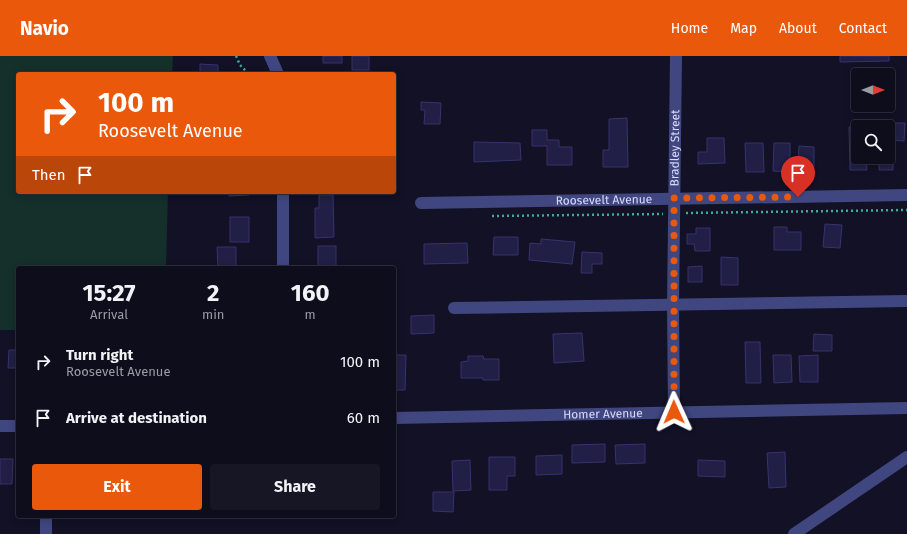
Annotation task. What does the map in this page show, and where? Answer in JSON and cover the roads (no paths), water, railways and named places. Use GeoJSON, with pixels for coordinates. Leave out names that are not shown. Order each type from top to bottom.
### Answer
{"type":"FeatureCollection","features":[{"type":"Feature","properties":{"kind":"street"},"geometry":{"type":"LineString","coordinates":[[270,56],[277,72]]}},
{"type":"Feature","properties":{"kind":"street","name":"Bradley Street"},"geometry":{"type":"LineString","coordinates":[[674,412],[674,100],[676,56]]}},
{"type":"Feature","properties":{"kind":"street"},"geometry":{"type":"LineString","coordinates":[[283,194],[284,266]]}},
{"type":"Feature","properties":{"kind":"street","name":"Roosevelt Avenue"},"geometry":{"type":"LineString","coordinates":[[421,203],[907,195]]}},
{"type":"Feature","properties":{"kind":"street"},"geometry":{"type":"LineString","coordinates":[[454,308],[907,301]]}},
{"type":"Feature","properties":{"kind":"street","name":"Homer Avenue"},"geometry":{"type":"LineString","coordinates":[[396,418],[907,408]]}},
{"type":"Feature","properties":{"kind":"street"},"geometry":{"type":"LineString","coordinates":[[0,426],[16,426]]}},
{"type":"Feature","properties":{"kind":"street"},"geometry":{"type":"LineString","coordinates":[[794,534],[907,457]]}},
{"type":"Feature","properties":{"kind":"street"},"geometry":{"type":"LineString","coordinates":[[46,518],[46,534]]}}]}
